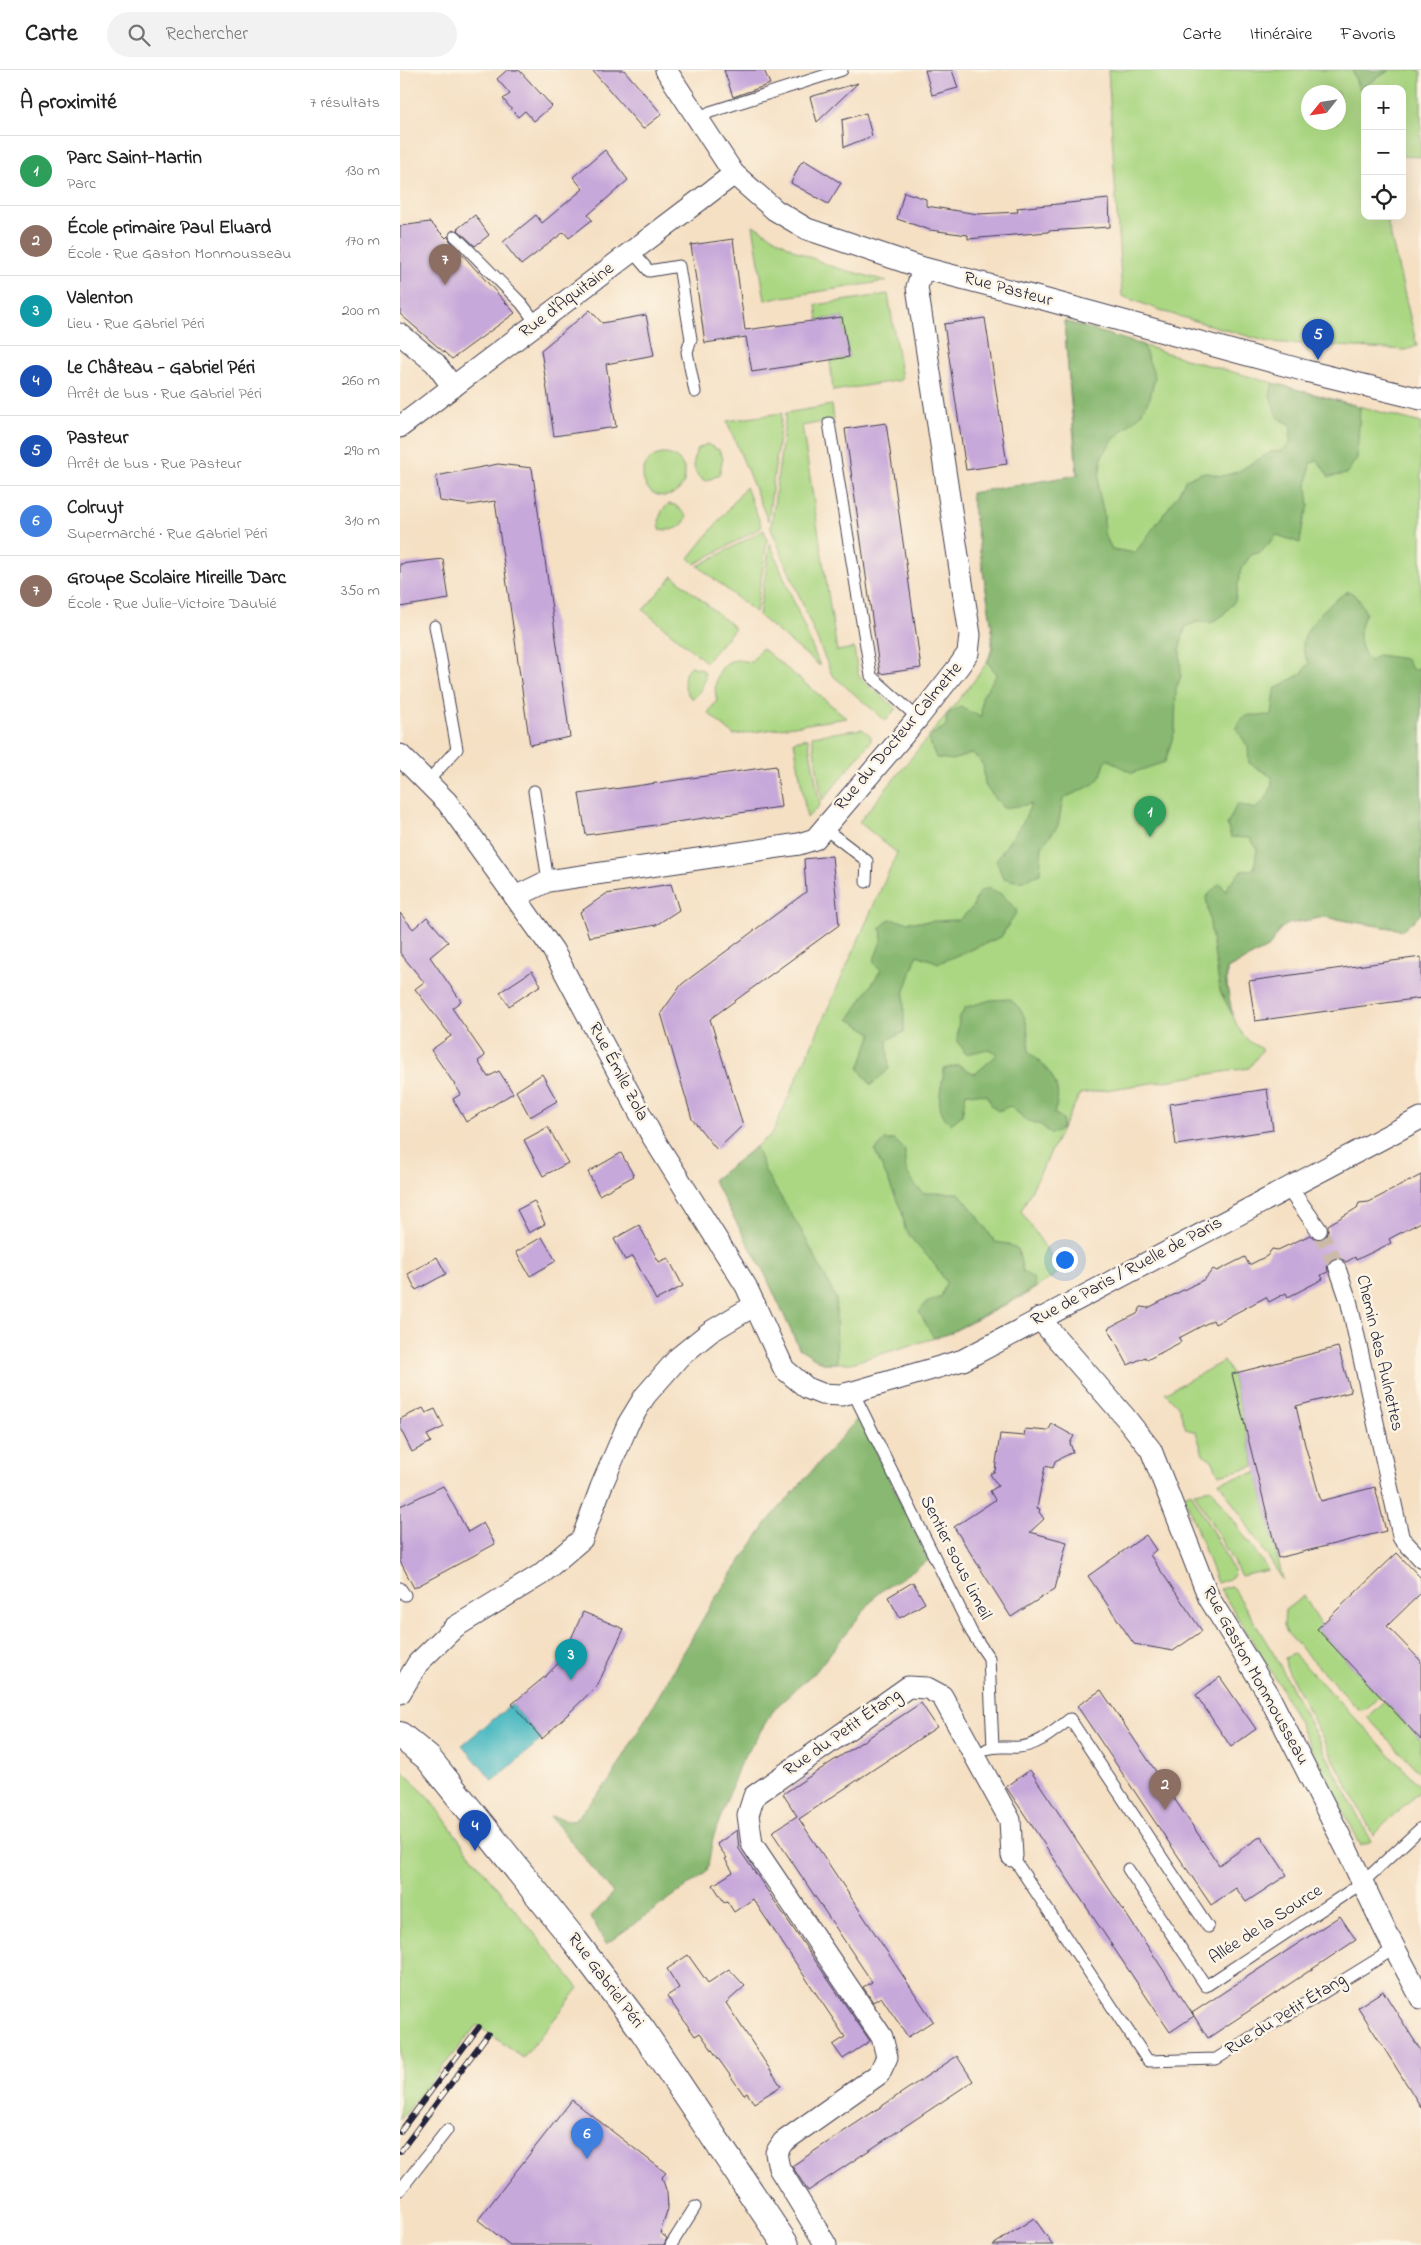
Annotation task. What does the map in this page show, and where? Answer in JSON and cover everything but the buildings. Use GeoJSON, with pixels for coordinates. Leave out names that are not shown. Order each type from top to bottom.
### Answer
{"type":"FeatureCollection","features":[{"type":"Feature","properties":{"kind":"street","name":"Rue Pasteur"},"geometry":{"type":"LineString","coordinates":[[666,70],[734,174],[774,210],[807,229],[923,268],[1306,371],[1421,399]]}},
{"type":"Feature","properties":{"kind":"street","name":"Rue d'Aquitaine"},"geometry":{"type":"LineString","coordinates":[[400,427],[734,174]]}},
{"type":"Feature","properties":{"kind":"street","name":"Rue du Docteur Calmette"},"geometry":{"type":"LineString","coordinates":[[515,897],[548,881],[799,844],[814,839],[918,718],[968,652],[970,635],[917,286],[923,268]]}},
{"type":"Feature","properties":{"kind":"street"},"geometry":{"type":"LineString","coordinates":[[400,334],[435,363],[453,386]]}},
{"type":"Feature","properties":{"kind":"street","name":"Rue Émile Zola"},"geometry":{"type":"LineString","coordinates":[[400,755],[447,802],[553,950],[652,1136],[746,1286],[784,1369],[807,1388],[822,1394]]}},
{"type":"Feature","properties":{"kind":"street","name":"Rue de Paris / Ruelle de Paris"},"geometry":{"type":"LineString","coordinates":[[822,1394],[842,1395],[963,1360],[1039,1318],[1421,1118]]}},
{"type":"Feature","properties":{"kind":"street"},"geometry":{"type":"LineString","coordinates":[[1289,1188],[1319,1230]]}},
{"type":"Feature","properties":{"kind":"street","name":"Chemin des Aulnettes"},"geometry":{"type":"LineString","coordinates":[[1337,1266],[1349,1302],[1401,1538],[1421,1559]]}},
{"type":"Feature","properties":{"kind":"street"},"geometry":{"type":"LineString","coordinates":[[400,1693],[418,1663],[455,1627],[540,1575],[582,1540],[601,1487],[628,1424],[645,1396],[679,1357],[710,1332],[755,1305]]}},
{"type":"Feature","properties":{"kind":"street","name":"Rue Gaston Monmousseau"},"geometry":{"type":"LineString","coordinates":[[1039,1318],[1125,1417],[1151,1450],[1208,1598],[1266,1690],[1394,1949],[1418,1993]]}},
{"type":"Feature","properties":{"kind":"street","name":"Rue du Petit Étang"},"geometry":{"type":"LineString","coordinates":[[826,2245],[778,2168],[776,2153],[783,2142],[879,2074],[887,2057],[882,2037],[752,1844],[748,1816],[754,1796],[908,1687],[928,1688],[942,1696],[984,1751],[1010,1820],[1012,1856]]}},
{"type":"Feature","properties":{"kind":"street","name":"Rue Gabriel Péri"},"geometry":{"type":"LineString","coordinates":[[400,1735],[428,1758],[575,1941],[643,2031],[786,2245]]}},
{"type":"Feature","properties":{"kind":"lane"},"geometry":{"type":"LineString","coordinates":[[698,119],[710,112],[842,70]]}},
{"type":"Feature","properties":{"kind":"lane"},"geometry":{"type":"LineString","coordinates":[[455,236],[522,304],[537,324]]}},
{"type":"Feature","properties":{"kind":"lane"},"geometry":{"type":"LineString","coordinates":[[632,251],[649,271],[680,266],[692,339],[687,352],[695,392]]}},
{"type":"Feature","properties":{"kind":"lane"},"geometry":{"type":"LineString","coordinates":[[829,423],[871,676],[918,718]]}},
{"type":"Feature","properties":{"kind":"lane"},"geometry":{"type":"LineString","coordinates":[[427,782],[457,749],[435,626]]}},
{"type":"Feature","properties":{"kind":"lane"},"geometry":{"type":"LineString","coordinates":[[534,791],[548,881]]}},
{"type":"Feature","properties":{"kind":"lane"},"geometry":{"type":"LineString","coordinates":[[824,828],[867,861],[866,882]]}},
{"type":"Feature","properties":{"kind":"lane","name":"Sentier sous Limeil"},"geometry":{"type":"LineString","coordinates":[[853,1392],[972,1633],[989,1658],[984,1751]]}},
{"type":"Feature","properties":{"kind":"lane"},"geometry":{"type":"LineString","coordinates":[[984,1751],[1021,1747],[1046,1738],[1070,1719],[1208,1927]]}},
{"type":"Feature","properties":{"kind":"lane"},"geometry":{"type":"LineString","coordinates":[[1362,1883],[1421,1828]]}},
{"type":"Feature","properties":{"kind":"lane","name":"Rue du Petit Étang"},"geometry":{"type":"LineString","coordinates":[[1012,1856],[1148,2061],[1216,2059],[1394,1949]]}},
{"type":"Feature","properties":{"kind":"lane","name":"Allée de la Source"},"geometry":{"type":"LineString","coordinates":[[1128,1869],[1206,1986],[1362,1883]]}},
{"type":"Feature","properties":{"kind":"lane"},"geometry":{"type":"LineString","coordinates":[[400,2190],[448,2130]]}},
{"type":"Feature","properties":{"kind":"lane"},"geometry":{"type":"LineString","coordinates":[[671,2245],[695,2207]]}},
{"type":"Feature","properties":{"kind":"green space"},"geometry":{"type":"Polygon","coordinates":[[[1108,70],[1352,70],[1359,89],[1361,88],[1361,220],[1387,220],[1417,346],[1406,350],[1268,342],[1168,313],[1122,296],[1108,70]]]}},
{"type":"Feature","properties":{"kind":"green space"},"geometry":{"type":"Polygon","coordinates":[[[1352,70],[1390,70],[1366,85],[1361,85],[1359,89],[1352,70]]]}},
{"type":"Feature","properties":{"kind":"green space"},"geometry":{"type":"Polygon","coordinates":[[[1390,70],[1421,70],[1421,157],[1406,156],[1406,85],[1366,85],[1390,70]]]}},
{"type":"Feature","properties":{"kind":"green space"},"geometry":{"type":"Polygon","coordinates":[[[753,225],[798,252],[833,267],[887,281],[765,300],[753,225]]]}},
{"type":"Feature","properties":{"kind":"green space"},"geometry":{"type":"Polygon","coordinates":[[[888,294],[902,380],[833,391],[830,361],[849,357],[842,317],[818,320],[816,305],[888,294]]]}},
{"type":"Feature","properties":{"kind":"green space"},"geometry":{"type":"Polygon","coordinates":[[[1064,321],[1196,362],[1421,423],[1421,914],[1403,930],[1324,917],[1288,924],[1280,929],[1269,947],[1227,969],[1228,996],[1236,1023],[1248,1040],[1263,1049],[1249,1068],[1080,1094],[1021,1211],[1061,1271],[1025,1295],[948,1334],[851,1363],[823,1363],[799,1348],[765,1274],[713,1180],[772,1134],[897,853],[859,822],[973,682],[989,658],[992,646],[992,628],[971,493],[1077,475],[1064,321]]]}},
{"type":"Feature","properties":{"kind":"green space"},"geometry":{"type":"Polygon","coordinates":[[[1064,321],[1143,345],[1155,377],[1150,398],[1140,415],[1113,440],[1102,456],[1098,487],[1104,515],[1104,533],[1112,549],[1135,553],[1177,496],[1186,479],[1204,472],[1221,476],[1237,472],[1271,452],[1282,451],[1290,443],[1291,425],[1277,417],[1270,395],[1273,383],[1360,407],[1357,458],[1346,474],[1329,477],[1318,461],[1310,463],[1307,488],[1309,506],[1303,523],[1300,543],[1277,535],[1261,552],[1251,555],[1241,569],[1235,601],[1222,616],[1211,623],[1197,622],[1185,627],[1180,648],[1181,676],[1176,689],[1175,731],[1165,762],[1132,773],[1107,759],[1101,775],[1094,784],[1063,799],[1058,826],[1042,846],[1040,874],[1020,882],[1003,878],[996,860],[1023,822],[1031,804],[1003,808],[985,785],[983,765],[973,753],[952,760],[936,758],[928,737],[946,726],[947,714],[960,707],[981,717],[982,697],[997,674],[987,662],[993,649],[992,628],[971,493],[1078,475],[1064,321]]]}},
{"type":"Feature","properties":{"kind":"green space"},"geometry":{"type":"Polygon","coordinates":[[[832,405],[834,420],[802,426],[837,651],[854,648],[858,674],[861,679],[896,708],[886,721],[832,675],[771,528],[786,413],[832,405]]]}},
{"type":"Feature","properties":{"kind":"green space"},"geometry":{"type":"Polygon","coordinates":[[[782,413],[768,521],[727,421],[782,413]]]}},
{"type":"Feature","properties":{"kind":"green space"},"geometry":{"type":"Polygon","coordinates":[[[707,444],[719,450],[723,458],[719,475],[706,481],[698,476],[694,468],[694,459],[697,449],[707,444]]]}},
{"type":"Feature","properties":{"kind":"green space"},"geometry":{"type":"Polygon","coordinates":[[[668,454],[676,457],[682,463],[685,475],[682,487],[676,493],[660,496],[652,493],[646,487],[643,471],[646,463],[652,457],[668,454]]]}},
{"type":"Feature","properties":{"kind":"green space"},"geometry":{"type":"Polygon","coordinates":[[[746,487],[762,527],[695,564],[689,558],[746,487]]]}},
{"type":"Feature","properties":{"kind":"green space"},"geometry":{"type":"Polygon","coordinates":[[[669,504],[675,505],[687,516],[683,524],[677,528],[669,530],[660,529],[660,515],[669,504]]]}},
{"type":"Feature","properties":{"kind":"green space"},"geometry":{"type":"Polygon","coordinates":[[[764,530],[767,540],[756,613],[698,566],[764,530]]]}},
{"type":"Feature","properties":{"kind":"green space"},"geometry":{"type":"Polygon","coordinates":[[[770,543],[820,666],[759,616],[770,543]]]}},
{"type":"Feature","properties":{"kind":"green space"},"geometry":{"type":"Polygon","coordinates":[[[673,576],[735,628],[706,662],[643,610],[673,576]]]}},
{"type":"Feature","properties":{"kind":"green space"},"geometry":{"type":"Polygon","coordinates":[[[1349,591],[1358,598],[1366,613],[1361,625],[1360,637],[1363,650],[1370,661],[1378,655],[1406,659],[1412,669],[1421,668],[1421,914],[1403,930],[1324,917],[1288,924],[1280,929],[1269,947],[1227,969],[1226,983],[1233,1016],[1220,991],[1206,897],[1220,883],[1226,892],[1227,887],[1241,871],[1254,869],[1257,849],[1250,838],[1231,837],[1227,825],[1237,804],[1255,809],[1262,803],[1268,795],[1272,782],[1272,777],[1249,763],[1248,747],[1236,728],[1242,718],[1246,716],[1272,715],[1275,689],[1302,673],[1309,663],[1304,654],[1303,644],[1309,628],[1320,613],[1349,591]]]}},
{"type":"Feature","properties":{"kind":"green space"},"geometry":{"type":"Polygon","coordinates":[[[762,648],[847,718],[734,735],[708,713],[717,700],[716,686],[718,675],[723,666],[730,661],[751,662],[762,648]]]}},
{"type":"Feature","properties":{"kind":"green space"},"geometry":{"type":"Polygon","coordinates":[[[691,666],[703,670],[705,677],[700,691],[691,698],[686,690],[684,677],[691,666]]]}},
{"type":"Feature","properties":{"kind":"green space"},"geometry":{"type":"Polygon","coordinates":[[[862,729],[871,736],[871,741],[822,801],[812,736],[862,729]]]}},
{"type":"Feature","properties":{"kind":"green space"},"geometry":{"type":"Polygon","coordinates":[[[808,738],[820,805],[807,818],[794,741],[808,738]]]}},
{"type":"Feature","properties":{"kind":"green space"},"geometry":{"type":"Polygon","coordinates":[[[989,888],[1003,895],[1017,911],[1001,937],[939,963],[917,955],[904,994],[904,1032],[887,1040],[889,1069],[871,1085],[859,1069],[872,1033],[849,1019],[881,970],[873,962],[882,939],[881,927],[890,919],[915,922],[959,920],[973,907],[978,892],[989,888]]]}},
{"type":"Feature","properties":{"kind":"green space"},"geometry":{"type":"Polygon","coordinates":[[[1009,999],[1016,1004],[1024,1016],[1028,1029],[1029,1052],[1049,1072],[1056,1086],[1058,1094],[1054,1113],[1063,1119],[1062,1129],[1051,1134],[1041,1125],[1026,1120],[1010,1106],[998,1111],[992,1106],[987,1095],[966,1093],[962,1115],[951,1124],[942,1112],[940,1099],[944,1069],[958,1065],[975,1074],[998,1054],[988,1049],[966,1054],[957,1040],[959,1018],[966,1007],[991,1000],[1009,999]]]}},
{"type":"Feature","properties":{"kind":"green space"},"geometry":{"type":"Polygon","coordinates":[[[885,1140],[895,1140],[905,1150],[905,1163],[908,1174],[923,1193],[959,1193],[995,1242],[1008,1244],[1018,1249],[1023,1272],[1033,1278],[1035,1288],[948,1334],[934,1338],[919,1312],[926,1303],[941,1297],[946,1282],[932,1261],[905,1229],[902,1212],[875,1151],[885,1140]]]}},
{"type":"Feature","properties":{"kind":"green space"},"geometry":{"type":"Polygon","coordinates":[[[756,1147],[766,1173],[801,1230],[836,1298],[837,1363],[823,1363],[799,1348],[765,1274],[713,1180],[756,1147]]]}},
{"type":"Feature","properties":{"kind":"green space"},"geometry":{"type":"Polygon","coordinates":[[[1224,1361],[1232,1374],[1255,1466],[1219,1475],[1212,1460],[1203,1454],[1196,1432],[1186,1429],[1179,1407],[1165,1393],[1224,1361]]]}},
{"type":"Feature","properties":{"kind":"green space"},"geometry":{"type":"Polygon","coordinates":[[[859,1417],[929,1560],[878,1593],[817,1670],[774,1709],[739,1766],[713,1838],[707,1872],[606,1944],[591,1917],[613,1893],[550,1816],[574,1821],[610,1780],[712,1603],[768,1521],[859,1417]]]}},
{"type":"Feature","properties":{"kind":"green space"},"geometry":{"type":"Polygon","coordinates":[[[1257,1472],[1283,1580],[1219,1482],[1257,1472]]]}},
{"type":"Feature","properties":{"kind":"green space"},"geometry":{"type":"Polygon","coordinates":[[[1212,1489],[1268,1570],[1241,1576],[1194,1492],[1212,1489]]]}},
{"type":"Feature","properties":{"kind":"green space"},"geometry":{"type":"Polygon","coordinates":[[[1191,1492],[1233,1570],[1234,1575],[1229,1579],[1217,1583],[1184,1495],[1191,1492]]]}},
{"type":"Feature","properties":{"kind":"green space"},"geometry":{"type":"Polygon","coordinates":[[[1231,1586],[1275,1656],[1371,1841],[1361,1846],[1279,1684],[1220,1589],[1231,1586]]]}},
{"type":"Feature","properties":{"kind":"green space"},"geometry":{"type":"Polygon","coordinates":[[[1304,1596],[1321,1625],[1317,1629],[1380,1696],[1366,1709],[1359,1710],[1287,1633],[1284,1625],[1285,1610],[1304,1596]]]}},
{"type":"Feature","properties":{"kind":"green space"},"geometry":{"type":"Polygon","coordinates":[[[1294,1654],[1421,1787],[1421,1790],[1373,1835],[1286,1667],[1285,1658],[1294,1654]]]}},
{"type":"Feature","properties":{"kind":"green space"},"geometry":{"type":"Polygon","coordinates":[[[1384,1701],[1421,1740],[1421,1774],[1367,1717],[1384,1701]]]}},
{"type":"Feature","properties":{"kind":"green space"},"geometry":{"type":"Polygon","coordinates":[[[400,1768],[429,1798],[472,1857],[579,1988],[523,2058],[477,2025],[400,2119],[400,1768]]]}},
{"type":"Feature","properties":{"kind":"water"},"geometry":{"type":"Polygon","coordinates":[[[512,1704],[542,1739],[493,1781],[462,1745],[512,1704]]]}},
{"type":"Feature","properties":{"kind":"tunnel"},"geometry":{"type":"LineString","coordinates":[[1319,1230],[1337,1267]]}},
{"type":"Feature","properties":{"kind":"railway"},"geometry":{"type":"LineString","coordinates":[[400,2132],[479,2027]]}},
{"type":"Feature","properties":{"kind":"railway"},"geometry":{"type":"LineString","coordinates":[[400,2152],[488,2034]]}},
{"type":"Feature","properties":{"kind":"place","name":"Groupe Scolaire Mireille Darc"},"geometry":{"type":"Point","coordinates":[445,285]}},
{"type":"Feature","properties":{"kind":"place","name":"Pasteur"},"geometry":{"type":"Point","coordinates":[1318,360]}},
{"type":"Feature","properties":{"kind":"place","name":"Parc Saint-Martin"},"geometry":{"type":"Point","coordinates":[1150,837]}},
{"type":"Feature","properties":{"kind":"place","name":"Valenton"},"geometry":{"type":"Point","coordinates":[571,1680]}},
{"type":"Feature","properties":{"kind":"place","name":"École primaire Paul Eluard"},"geometry":{"type":"Point","coordinates":[1165,1810]}},
{"type":"Feature","properties":{"kind":"place","name":"Le Château - Gabriel Péri"},"geometry":{"type":"Point","coordinates":[475,1851]}},
{"type":"Feature","properties":{"kind":"place","name":"Colruyt"},"geometry":{"type":"Point","coordinates":[587,2159]}}]}
